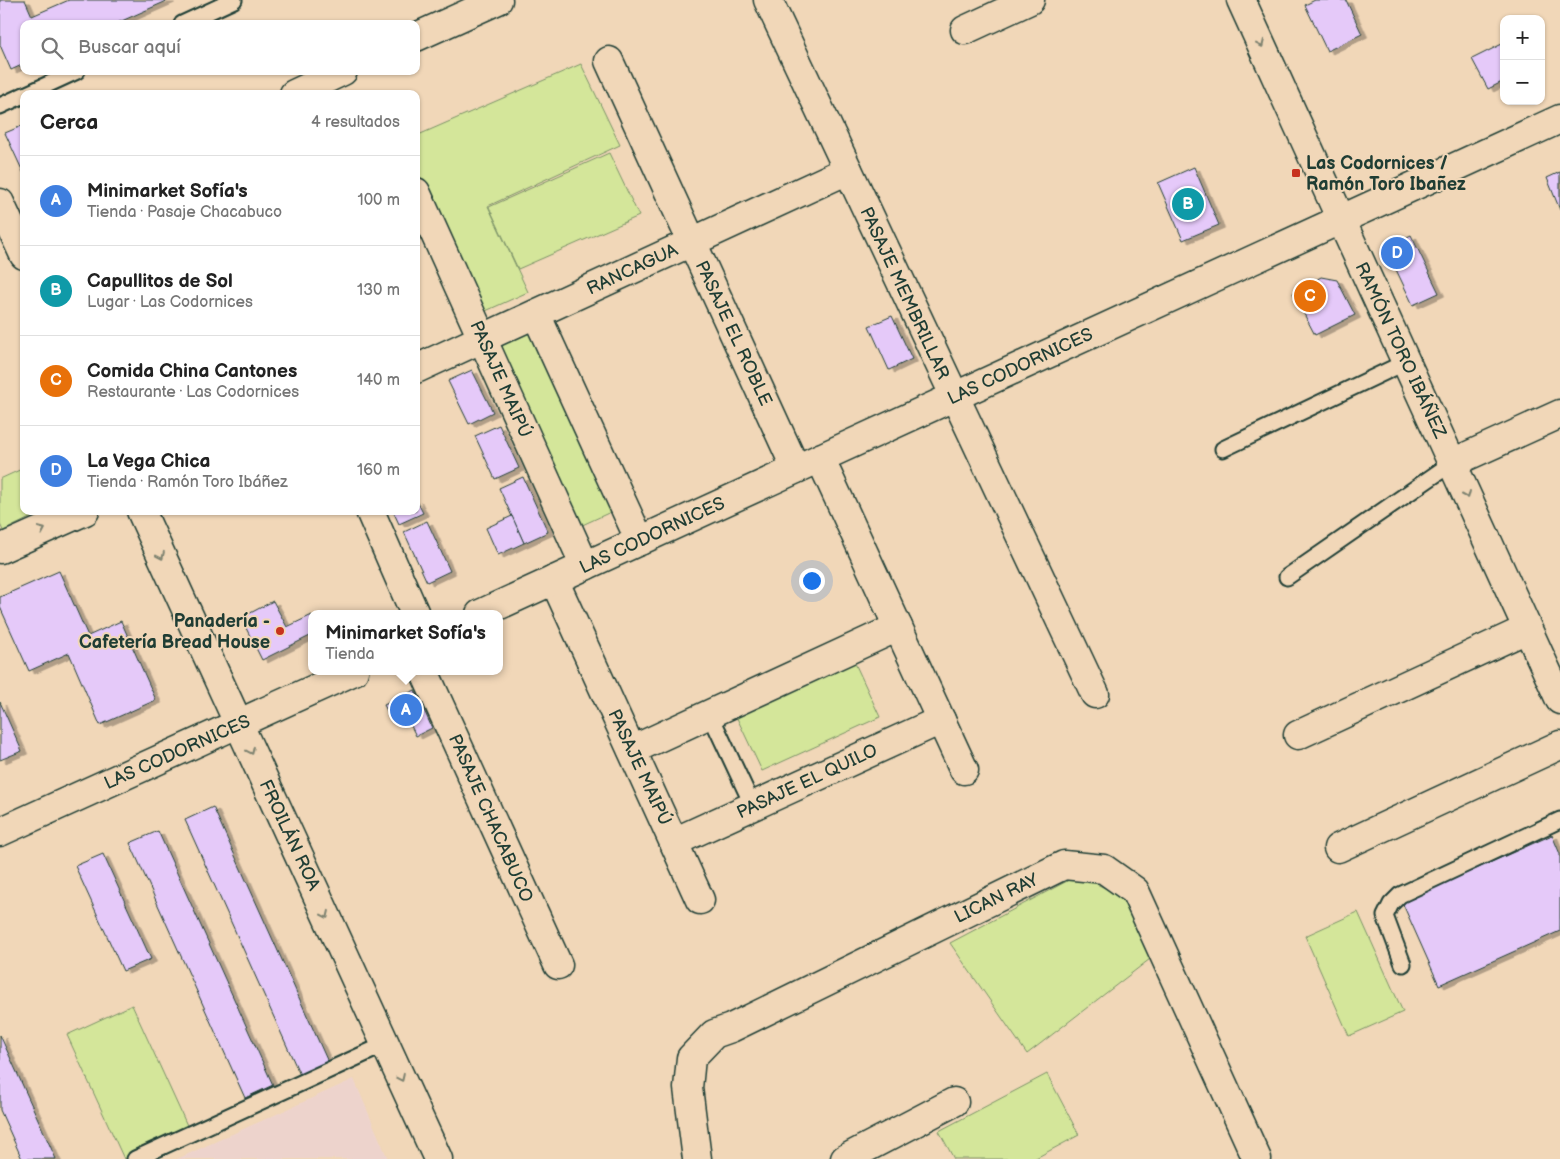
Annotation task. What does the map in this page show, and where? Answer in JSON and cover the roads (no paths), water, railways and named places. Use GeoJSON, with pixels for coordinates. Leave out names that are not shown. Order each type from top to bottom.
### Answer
{"type":"FeatureCollection","features":[{"type":"Feature","properties":{"kind":"street"},"geometry":{"type":"LineString","coordinates":[[420,35],[498,0]]}},
{"type":"Feature","properties":{"kind":"street","name":"PASAJE MEMBRILLAR"},"geometry":{"type":"LineString","coordinates":[[768,0],[1095,694]]}},
{"type":"Feature","properties":{"kind":"street"},"geometry":{"type":"LineString","coordinates":[[966,30],[1030,0]]}},
{"type":"Feature","properties":{"kind":"street","name":"RAMÓN TORO IBÁÑEZ"},"geometry":{"type":"LineString","coordinates":[[1241,0],[1527,628],[1557,687]]}},
{"type":"Feature","properties":{"kind":"street","name":"PASAJE EL ROBLE"},"geometry":{"type":"LineString","coordinates":[[609,61],[796,469]]}},
{"type":"Feature","properties":{"kind":"street"},"geometry":{"type":"LineString","coordinates":[[303,90],[334,75]]}},
{"type":"Feature","properties":{"kind":"street","name":"LAS CODORNICES"},"geometry":{"type":"LineString","coordinates":[[489,610],[1560,119]]}},
{"type":"Feature","properties":{"kind":"street","name":"RANCAGUA"},"geometry":{"type":"LineString","coordinates":[[420,367],[848,170]]}},
{"type":"Feature","properties":{"kind":"street","name":"PASAJE MAIPÚ"},"geometry":{"type":"LineString","coordinates":[[420,201],[584,566]]}},
{"type":"Feature","properties":{"kind":"street"},"geometry":{"type":"LineString","coordinates":[[8,218],[20,246]]}},
{"type":"Feature","properties":{"kind":"street"},"geometry":{"type":"LineString","coordinates":[[536,314],[640,541]]}},
{"type":"Feature","properties":{"kind":"street"},"geometry":{"type":"LineString","coordinates":[[1452,463],[1560,414]]}},
{"type":"Feature","properties":{"kind":"street"},"geometry":{"type":"LineString","coordinates":[[820,458],[964,770]]}},
{"type":"Feature","properties":{"kind":"street"},"geometry":{"type":"LineString","coordinates":[[0,549],[76,515]]}},
{"type":"Feature","properties":{"kind":"street","name":"FROILÁN ROA"},"geometry":{"type":"LineString","coordinates":[[143,515],[438,1159]]}},
{"type":"Feature","properties":{"kind":"street"},"geometry":{"type":"LineString","coordinates":[[372,515],[413,610]]}},
{"type":"Feature","properties":{"kind":"street","name":"PASAJE MAIPÚ"},"geometry":{"type":"LineString","coordinates":[[554,580],[700,900]]}},
{"type":"Feature","properties":{"kind":"street"},"geometry":{"type":"LineString","coordinates":[[632,750],[898,627]]}},
{"type":"Feature","properties":{"kind":"street"},"geometry":{"type":"LineString","coordinates":[[1298,735],[1527,628]]}},
{"type":"Feature","properties":{"kind":"street","name":"LAS CODORNICES"},"geometry":{"type":"LineString","coordinates":[[0,832],[345,675]]}},
{"type":"Feature","properties":{"kind":"street","name":"PASAJE CHACABUCO"},"geometry":{"type":"LineString","coordinates":[[426,675],[558,966]]}},
{"type":"Feature","properties":{"kind":"street","name":"PASAJE EL QUILO"},"geometry":{"type":"LineString","coordinates":[[674,842],[941,720]]}},
{"type":"Feature","properties":{"kind":"street"},"geometry":{"type":"LineString","coordinates":[[1338,848],[1560,745]]}},
{"type":"Feature","properties":{"kind":"street","name":"LICAN RAY"},"geometry":{"type":"LineString","coordinates":[[697,1159],[688,1088],[691,1058],[714,1034],[731,1028],[1064,865],[1104,869],[1135,892],[1257,1159]]}},
{"type":"Feature","properties":{"kind":"street"},"geometry":{"type":"LineString","coordinates":[[845,1159],[954,1102]]}},
{"type":"Feature","properties":{"kind":"lane"},"geometry":{"type":"LineString","coordinates":[[191,20],[234,0]]}},
{"type":"Feature","properties":{"kind":"lane"},"geometry":{"type":"LineString","coordinates":[[36,90],[68,75]]}},
{"type":"Feature","properties":{"kind":"lane"},"geometry":{"type":"LineString","coordinates":[[0,106],[20,97]]}},
{"type":"Feature","properties":{"kind":"lane"},"geometry":{"type":"LineString","coordinates":[[1223,449],[1406,362]]}},
{"type":"Feature","properties":{"kind":"lane"},"geometry":{"type":"LineString","coordinates":[[1287,577],[1452,463]]}},
{"type":"Feature","properties":{"kind":"lane"},"geometry":{"type":"LineString","coordinates":[[710,714],[753,806]]}},
{"type":"Feature","properties":{"kind":"lane"},"geometry":{"type":"LineString","coordinates":[[1403,964],[1385,916],[1391,904],[1400,895],[1560,820]]}},
{"type":"Feature","properties":{"kind":"lane"},"geometry":{"type":"LineString","coordinates":[[135,1159],[386,1044]]}},
{"type":"Feature","properties":{"kind":"place","name":"Las Codornices / Ramón Toro Ibañez"},"geometry":{"type":"Point","coordinates":[1296,173]}},
{"type":"Feature","properties":{"kind":"place","name":"Capullitos de Sol"},"geometry":{"type":"Point","coordinates":[1188,204]}},
{"type":"Feature","properties":{"kind":"place","name":"La Vega Chica"},"geometry":{"type":"Point","coordinates":[1397,253]}},
{"type":"Feature","properties":{"kind":"place","name":"Comida China Cantones"},"geometry":{"type":"Point","coordinates":[1310,296]}},
{"type":"Feature","properties":{"kind":"place","name":"Panadería - Cafetería Bread House"},"geometry":{"type":"Point","coordinates":[280,631]}},
{"type":"Feature","properties":{"kind":"place","name":"Minimarket Sofía's"},"geometry":{"type":"Point","coordinates":[406,710]}}]}
